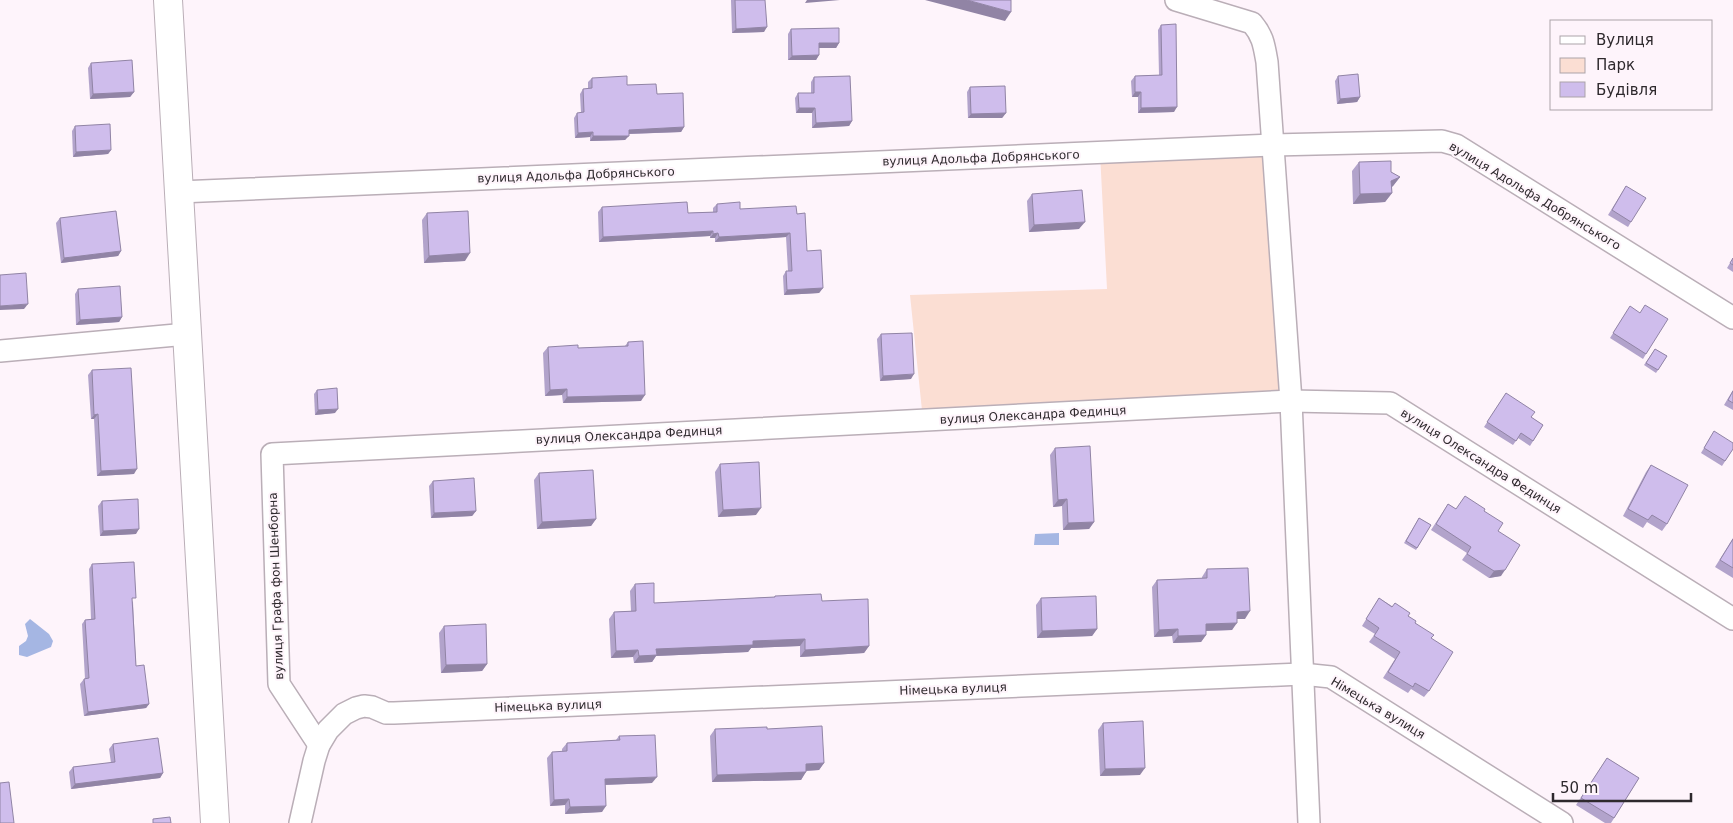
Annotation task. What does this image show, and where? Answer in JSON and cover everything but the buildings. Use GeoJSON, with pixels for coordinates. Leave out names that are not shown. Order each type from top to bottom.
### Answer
{"type":"FeatureCollection","features":[{"type":"Feature","properties":{"kind":"highway"},"geometry":{"type":"LineString","coordinates":[[168,0],[216,823]]}},
{"type":"Feature","properties":{"kind":"street"},"geometry":{"type":"LineString","coordinates":[[1176,0],[1252,23],[1260,33],[1264,43],[1267,62],[1291,401],[1309,823]]}},
{"type":"Feature","properties":{"kind":"street","name":"вулиця Адольфа Добрянського"},"geometry":{"type":"LineString","coordinates":[[178,192],[1273,145],[1442,140],[1456,145],[1733,318]]}},
{"type":"Feature","properties":{"kind":"street"},"geometry":{"type":"LineString","coordinates":[[0,351],[187,334]]}},
{"type":"Feature","properties":{"kind":"street","name":"вулиця Олександра Фединця"},"geometry":{"type":"LineString","coordinates":[[272,454],[1291,401],[1390,403],[1733,619]]}},
{"type":"Feature","properties":{"kind":"street","name":"вулиця Графа фон Шенборна"},"geometry":{"type":"LineString","coordinates":[[272,454],[279,684],[319,746]]}},
{"type":"Feature","properties":{"kind":"street","name":"Німецька вулиця"},"geometry":{"type":"LineString","coordinates":[[319,746],[328,730],[344,714],[364,706],[394,713],[1302,674],[1332,677],[1562,823]]}},
{"type":"Feature","properties":{"kind":"street"},"geometry":{"type":"LineString","coordinates":[[300,823],[319,746]]}},
{"type":"Feature","properties":{"kind":"green space"},"geometry":{"type":"Polygon","coordinates":[[[1273,145],[1291,401],[923,420],[910,295],[1107,289],[1100,153],[1273,145]]]}},
{"type":"Feature","properties":{"kind":"water"},"geometry":{"type":"Polygon","coordinates":[[[1059,533],[1059,545],[1034,545],[1035,534],[1059,533]]]}},
{"type":"Feature","properties":{"kind":"water"},"geometry":{"type":"Polygon","coordinates":[[[30,619],[49,634],[53,641],[51,647],[27,657],[19,655],[19,646],[26,641],[28,636],[25,624],[30,619]]]}}]}
